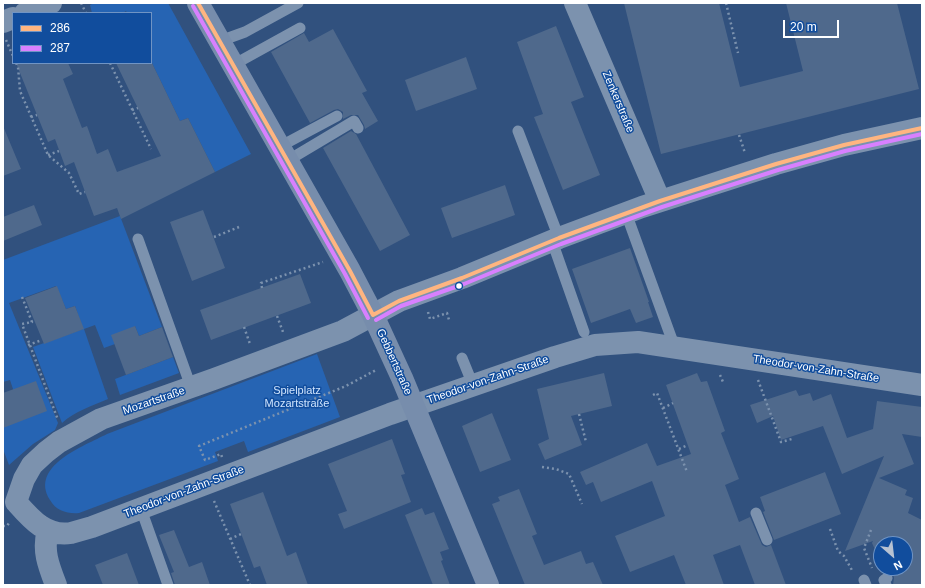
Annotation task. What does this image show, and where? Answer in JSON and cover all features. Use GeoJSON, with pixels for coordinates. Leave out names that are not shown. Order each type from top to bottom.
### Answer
{"type":"FeatureCollection","features":[{"type":"Feature","properties":{"kind":"street"},"geometry":{"type":"LineString","coordinates":[[28,12],[51,3]]}},
{"type":"Feature","properties":{"kind":"street","name":"Gebbertstraße"},"geometry":{"type":"LineString","coordinates":[[198,3],[353,276],[373,315],[394,361],[488,585]]}},
{"type":"Feature","properties":{"kind":"street","name":"Zenkerstraße"},"geometry":{"type":"LineString","coordinates":[[575,3],[660,201]]}},
{"type":"Feature","properties":{"kind":"street"},"geometry":{"type":"LineString","coordinates":[[4,30],[12,19]]}},
{"type":"Feature","properties":{"kind":"street","name":"Mozartstraße"},"geometry":{"type":"LineString","coordinates":[[10,504],[32,465],[46,452],[66,438],[101,419],[343,331],[398,301],[462,278],[556,239],[626,213],[776,164],[844,145],[922,128]]}},
{"type":"Feature","properties":{"kind":"street","name":"Theodor-von-Zahn-Straße"},"geometry":{"type":"LineString","coordinates":[[48,530],[70,533],[92,527],[413,406],[554,356],[595,345],[638,342],[922,385]]}},
{"type":"Feature","properties":{"kind":"street"},"geometry":{"type":"LineString","coordinates":[[10,504],[35,523],[48,530],[45,539],[45,548],[50,570],[56,585]]}},
{"type":"Feature","properties":{"kind":"lane"},"geometry":{"type":"LineString","coordinates":[[220,41],[245,32],[298,3]]}},
{"type":"Feature","properties":{"kind":"lane"},"geometry":{"type":"LineString","coordinates":[[233,65],[300,28]]}},
{"type":"Feature","properties":{"kind":"lane"},"geometry":{"type":"LineString","coordinates":[[283,154],[338,116]]}},
{"type":"Feature","properties":{"kind":"lane"},"geometry":{"type":"LineString","coordinates":[[283,154],[354,121],[358,128]]}},
{"type":"Feature","properties":{"kind":"lane"},"geometry":{"type":"LineString","coordinates":[[518,131],[556,239],[584,332]]}},
{"type":"Feature","properties":{"kind":"lane"},"geometry":{"type":"LineString","coordinates":[[626,213],[675,348]]}},
{"type":"Feature","properties":{"kind":"lane"},"geometry":{"type":"LineString","coordinates":[[138,239],[192,387]]}},
{"type":"Feature","properties":{"kind":"lane"},"geometry":{"type":"LineString","coordinates":[[462,358],[472,385]]}},
{"type":"Feature","properties":{"kind":"lane"},"geometry":{"type":"LineString","coordinates":[[140,509],[168,585]]}},
{"type":"Feature","properties":{"kind":"lane"},"geometry":{"type":"LineString","coordinates":[[756,512],[767,540]]}},
{"type":"Feature","properties":{"kind":"path"},"geometry":{"type":"LineString","coordinates":[[81,3],[86,12]]}},
{"type":"Feature","properties":{"kind":"path"},"geometry":{"type":"LineString","coordinates":[[726,3],[738,53]]}},
{"type":"Feature","properties":{"kind":"path"},"geometry":{"type":"LineString","coordinates":[[4,30],[12,53]]}},
{"type":"Feature","properties":{"kind":"path"},"geometry":{"type":"LineString","coordinates":[[16,64],[20,91],[48,155],[69,173],[79,194],[85,192]]}},
{"type":"Feature","properties":{"kind":"path"},"geometry":{"type":"LineString","coordinates":[[110,64],[151,149]]}},
{"type":"Feature","properties":{"kind":"path"},"geometry":{"type":"LineString","coordinates":[[132,110],[138,108]]}},
{"type":"Feature","properties":{"kind":"path"},"geometry":{"type":"LineString","coordinates":[[31,117],[37,114]]}},
{"type":"Feature","properties":{"kind":"path"},"geometry":{"type":"LineString","coordinates":[[739,135],[740,142]]}},
{"type":"Feature","properties":{"kind":"path"},"geometry":{"type":"LineString","coordinates":[[48,155],[59,152]]}},
{"type":"Feature","properties":{"kind":"path"},"geometry":{"type":"LineString","coordinates":[[214,237],[239,227]]}},
{"type":"Feature","properties":{"kind":"path"},"geometry":{"type":"LineString","coordinates":[[262,288],[261,283],[326,261]]}},
{"type":"Feature","properties":{"kind":"path"},"geometry":{"type":"LineString","coordinates":[[22,297],[32,322],[22,324],[28,345],[66,438]]}},
{"type":"Feature","properties":{"kind":"path"},"geometry":{"type":"LineString","coordinates":[[430,319],[447,312],[449,320]]}},
{"type":"Feature","properties":{"kind":"path"},"geometry":{"type":"LineString","coordinates":[[28,345],[42,340]]}},
{"type":"Feature","properties":{"kind":"path"},"geometry":{"type":"LineString","coordinates":[[758,360],[756,375],[782,442],[792,439]]}},
{"type":"Feature","properties":{"kind":"path"},"geometry":{"type":"LineString","coordinates":[[230,475],[221,454],[205,460],[199,446],[346,386],[394,361]]}},
{"type":"Feature","properties":{"kind":"path"},"geometry":{"type":"LineString","coordinates":[[654,395],[657,393],[687,472]]}},
{"type":"Feature","properties":{"kind":"path"},"geometry":{"type":"LineString","coordinates":[[663,408],[673,403]]}},
{"type":"Feature","properties":{"kind":"path"},"geometry":{"type":"LineString","coordinates":[[579,414],[586,442]]}},
{"type":"Feature","properties":{"kind":"path"},"geometry":{"type":"LineString","coordinates":[[679,449],[688,445]]}},
{"type":"Feature","properties":{"kind":"path"},"geometry":{"type":"LineString","coordinates":[[542,466],[569,474],[582,504]]}},
{"type":"Feature","properties":{"kind":"path"},"geometry":{"type":"LineString","coordinates":[[207,484],[250,585]]}},
{"type":"Feature","properties":{"kind":"path"},"geometry":{"type":"LineString","coordinates":[[830,530],[838,551],[844,556],[852,571],[865,583]]}},
{"type":"Feature","properties":{"kind":"path"},"geometry":{"type":"LineString","coordinates":[[871,530],[864,548],[873,570]]}},
{"type":"Feature","properties":{"kind":"path"},"geometry":{"type":"LineString","coordinates":[[230,539],[241,534]]}},
{"type":"Feature","properties":{"kind":"green space"},"geometry":{"type":"Polygon","coordinates":[[[94,3],[168,3],[251,154],[215,172],[188,118],[180,121],[152,63],[152,12],[92,12],[90,5],[94,3]]]}},
{"type":"Feature","properties":{"kind":"green space"},"geometry":{"type":"Polygon","coordinates":[[[120,216],[162,327],[139,336],[135,326],[115,344],[104,348],[95,325],[84,329],[108,399],[78,412],[62,423],[33,347],[83,329],[75,306],[66,309],[56,286],[9,303],[58,423],[55,430],[33,444],[9,465],[3,449],[3,428],[13,389],[10,380],[3,382],[3,260],[120,216]]]}},
{"type":"Feature","properties":{"kind":"green space","name":"Spielplatz Mozartstraße"},"geometry":{"type":"Polygon","coordinates":[[[317,354],[340,417],[248,452],[244,441],[215,452],[218,461],[79,513],[63,511],[56,507],[50,500],[45,488],[47,477],[53,467],[73,451],[107,434],[317,354]]]}},
{"type":"Feature","properties":{"kind":"green space"},"geometry":{"type":"Polygon","coordinates":[[[173,357],[179,373],[120,395],[115,379],[173,357]]]}},
{"type":"Feature","properties":{"kind":"building"},"geometry":{"type":"Polygon","coordinates":[[[624,3],[719,3],[740,87],[803,71],[786,3],[897,3],[919,89],[661,154],[624,3]]]}},
{"type":"Feature","properties":{"kind":"building"},"geometry":{"type":"Polygon","coordinates":[[[556,26],[584,97],[571,102],[600,175],[563,190],[534,117],[543,114],[517,42],[556,26]]]}},
{"type":"Feature","properties":{"kind":"building"},"geometry":{"type":"Polygon","coordinates":[[[333,29],[367,91],[362,93],[378,121],[365,129],[358,115],[351,115],[343,119],[343,112],[338,109],[310,123],[271,52],[304,33],[309,42],[333,29]]]}},
{"type":"Feature","properties":{"kind":"building"},"geometry":{"type":"Polygon","coordinates":[[[466,57],[477,89],[416,111],[405,80],[466,57]]]}},
{"type":"Feature","properties":{"kind":"building"},"geometry":{"type":"Polygon","coordinates":[[[152,63],[180,121],[188,118],[215,172],[121,219],[117,208],[94,216],[74,162],[65,166],[55,139],[48,142],[16,64],[68,64],[73,74],[63,79],[82,128],[87,126],[97,154],[108,149],[117,172],[161,156],[116,64],[152,63]]]}},
{"type":"Feature","properties":{"kind":"building"},"geometry":{"type":"Polygon","coordinates":[[[3,126],[21,169],[3,176],[3,126]]]}},
{"type":"Feature","properties":{"kind":"building"},"geometry":{"type":"Polygon","coordinates":[[[351,131],[356,134],[410,235],[380,251],[323,148],[351,131]]]}},
{"type":"Feature","properties":{"kind":"building"},"geometry":{"type":"Polygon","coordinates":[[[505,185],[515,215],[452,238],[441,208],[505,185]]]}},
{"type":"Feature","properties":{"kind":"building"},"geometry":{"type":"Polygon","coordinates":[[[34,205],[42,225],[3,241],[3,217],[34,205]]]}},
{"type":"Feature","properties":{"kind":"building"},"geometry":{"type":"Polygon","coordinates":[[[203,210],[225,268],[192,281],[170,222],[203,210]]]}},
{"type":"Feature","properties":{"kind":"building"},"geometry":{"type":"Polygon","coordinates":[[[630,248],[653,317],[636,323],[630,309],[591,323],[572,269],[630,248]]]}},
{"type":"Feature","properties":{"kind":"building"},"geometry":{"type":"Polygon","coordinates":[[[300,274],[311,303],[211,340],[200,310],[300,274]]]}},
{"type":"Feature","properties":{"kind":"building"},"geometry":{"type":"Polygon","coordinates":[[[57,286],[66,309],[75,306],[84,329],[44,344],[25,298],[57,286]]]}},
{"type":"Feature","properties":{"kind":"building"},"geometry":{"type":"Polygon","coordinates":[[[135,326],[139,336],[162,327],[173,357],[126,375],[111,335],[135,326]]]}},
{"type":"Feature","properties":{"kind":"building"},"geometry":{"type":"Polygon","coordinates":[[[604,373],[612,406],[571,416],[582,445],[545,460],[538,444],[549,439],[537,389],[604,373]]]}},
{"type":"Feature","properties":{"kind":"building"},"geometry":{"type":"Polygon","coordinates":[[[697,373],[701,382],[707,381],[725,431],[721,433],[739,479],[725,485],[739,522],[750,517],[762,545],[766,547],[771,545],[786,585],[755,585],[740,545],[713,555],[724,585],[686,585],[674,555],[630,572],[615,536],[665,516],[652,481],[601,502],[593,482],[586,485],[580,472],[647,443],[657,466],[691,454],[666,385],[697,373]]]}},
{"type":"Feature","properties":{"kind":"building"},"geometry":{"type":"Polygon","coordinates":[[[36,381],[47,411],[3,428],[3,393],[36,381]]]}},
{"type":"Feature","properties":{"kind":"building"},"geometry":{"type":"Polygon","coordinates":[[[796,390],[799,396],[810,393],[813,401],[831,394],[847,438],[873,429],[877,401],[922,407],[922,437],[902,434],[914,464],[879,478],[907,490],[905,495],[913,498],[908,513],[922,520],[922,585],[893,585],[894,576],[913,576],[913,536],[873,536],[873,541],[845,551],[884,456],[842,474],[823,426],[781,440],[773,416],[757,423],[750,405],[796,390]]]}},
{"type":"Feature","properties":{"kind":"building"},"geometry":{"type":"Polygon","coordinates":[[[492,413],[511,460],[480,472],[462,426],[492,413]]]}},
{"type":"Feature","properties":{"kind":"building"},"geometry":{"type":"Polygon","coordinates":[[[392,439],[405,474],[401,475],[411,502],[344,529],[338,514],[347,511],[328,464],[392,439]]]}},
{"type":"Feature","properties":{"kind":"building"},"geometry":{"type":"Polygon","coordinates":[[[825,472],[841,514],[774,540],[763,512],[765,511],[760,497],[825,472]]]}},
{"type":"Feature","properties":{"kind":"building"},"geometry":{"type":"Polygon","coordinates":[[[519,489],[537,534],[532,536],[544,565],[581,551],[586,564],[593,562],[603,585],[525,585],[492,504],[500,501],[498,497],[519,489]]]}},
{"type":"Feature","properties":{"kind":"building"},"geometry":{"type":"Polygon","coordinates":[[[263,492],[287,556],[296,552],[308,585],[267,585],[260,566],[254,568],[230,504],[263,492]]]}},
{"type":"Feature","properties":{"kind":"building"},"geometry":{"type":"Polygon","coordinates":[[[422,508],[425,515],[434,512],[449,549],[440,552],[443,560],[441,561],[450,585],[433,585],[405,515],[422,508]]]}},
{"type":"Feature","properties":{"kind":"building"},"geometry":{"type":"Polygon","coordinates":[[[174,530],[189,567],[202,562],[210,585],[175,585],[171,573],[174,572],[159,535],[174,530]]]}},
{"type":"Feature","properties":{"kind":"building"},"geometry":{"type":"Polygon","coordinates":[[[127,553],[139,585],[103,585],[95,565],[127,553]]]}},
{"type":"Feature","properties":{"kind":"transit line","name":"286"},"geometry":{"type":"LineString","coordinates":[[198,3],[350,271],[373,315]]}},
{"type":"Feature","properties":{"kind":"transit line","name":"287"},"geometry":{"type":"LineString","coordinates":[[193,6],[345,274],[368,318]]}},
{"type":"Feature","properties":{"kind":"transit line","name":"286"},"geometry":{"type":"LineString","coordinates":[[373,315],[399,301],[462,278],[559,238],[660,201],[776,164],[844,145],[922,128]]}},
{"type":"Feature","properties":{"kind":"transit line","name":"287"},"geometry":{"type":"LineString","coordinates":[[376,320],[401,306],[464,284],[561,244],[662,207],[778,170],[845,151],[922,134]]}}]}
